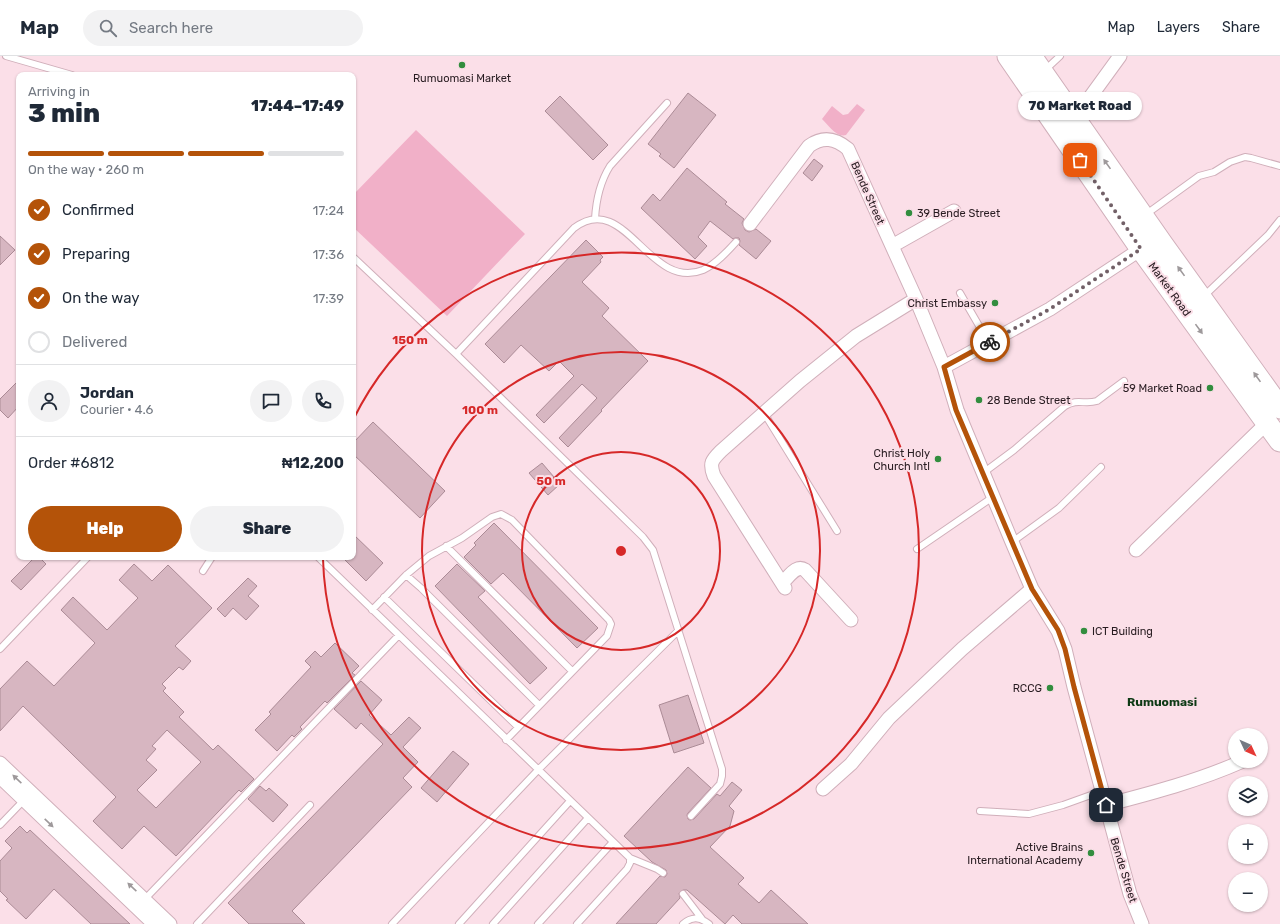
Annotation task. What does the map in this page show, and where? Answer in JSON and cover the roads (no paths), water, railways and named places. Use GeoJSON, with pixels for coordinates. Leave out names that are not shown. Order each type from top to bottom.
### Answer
{"type":"FeatureCollection","features":[{"type":"Feature","properties":{"kind":"main road","name":"Market Road"},"geometry":{"type":"LineString","coordinates":[[1008,56],[1141,249],[1273,416]]}},
{"type":"Feature","properties":{"kind":"main road","name":"Market Road"},"geometry":{"type":"LineString","coordinates":[[1037,64],[1201,298],[1273,416],[1280,441]]}},
{"type":"Feature","properties":{"kind":"street"},"geometry":{"type":"LineString","coordinates":[[1075,118],[1120,56]]}},
{"type":"Feature","properties":{"kind":"street","name":"Bende Street"},"geometry":{"type":"LineString","coordinates":[[750,224],[809,146],[816,141],[825,139],[841,143],[848,149],[916,299],[944,367],[956,410],[1032,589],[1058,630],[1065,649],[1130,894],[1142,924]]}},
{"type":"Feature","properties":{"kind":"street"},"geometry":{"type":"LineString","coordinates":[[892,246],[954,211]]}},
{"type":"Feature","properties":{"kind":"street"},"geometry":{"type":"LineString","coordinates":[[944,367],[1050,309],[1141,249]]}},
{"type":"Feature","properties":{"kind":"street"},"geometry":{"type":"LineString","coordinates":[[852,620],[805,570],[798,568],[784,585],[714,476],[711,465],[714,458],[721,451],[800,381],[856,336],[916,299]]}},
{"type":"Feature","properties":{"kind":"street"},"geometry":{"type":"LineString","coordinates":[[1136,550],[1273,416]]}},
{"type":"Feature","properties":{"kind":"street"},"geometry":{"type":"LineString","coordinates":[[823,789],[851,764],[889,718],[962,649],[1032,589]]}},
{"type":"Feature","properties":{"kind":"street"},"geometry":{"type":"LineString","coordinates":[[0,762],[28,796],[140,903],[170,924]]}},
{"type":"Feature","properties":{"kind":"street"},"geometry":{"type":"LineString","coordinates":[[1106,805],[1170,788],[1228,767]]}},
{"type":"Feature","properties":{"kind":"street"},"geometry":{"type":"LineString","coordinates":[[0,777],[28,796]]}},
{"type":"Feature","properties":{"kind":"street"},"geometry":{"type":"LineString","coordinates":[[140,903],[154,924]]}},
{"type":"Feature","properties":{"kind":"lane"},"geometry":{"type":"LineString","coordinates":[[6,56],[62,72]]}},
{"type":"Feature","properties":{"kind":"lane"},"geometry":{"type":"LineString","coordinates":[[1037,64],[1060,56]]}},
{"type":"Feature","properties":{"kind":"lane"},"geometry":{"type":"LineString","coordinates":[[595,219],[598,196],[605,174],[610,166],[667,103]]}},
{"type":"Feature","properties":{"kind":"lane"},"geometry":{"type":"LineString","coordinates":[[1143,216],[1199,176],[1214,172],[1230,162],[1245,157],[1280,166]]}},
{"type":"Feature","properties":{"kind":"lane"},"geometry":{"type":"LineString","coordinates":[[456,354],[574,228],[586,221],[603,219],[612,222],[661,263],[670,269],[684,274],[705,269],[720,258],[736,242]]}},
{"type":"Feature","properties":{"kind":"lane"},"geometry":{"type":"LineString","coordinates":[[1201,298],[1268,235],[1280,220]]}},
{"type":"Feature","properties":{"kind":"lane"},"geometry":{"type":"LineString","coordinates":[[356,260],[456,354],[643,537],[653,550],[722,769],[720,784],[691,816]]}},
{"type":"Feature","properties":{"kind":"lane"},"geometry":{"type":"LineString","coordinates":[[960,293],[988,342]]}},
{"type":"Feature","properties":{"kind":"lane"},"geometry":{"type":"LineString","coordinates":[[983,473],[1029,437],[1065,406],[1072,402],[1078,401],[1091,403],[1097,401],[1124,381]]}},
{"type":"Feature","properties":{"kind":"lane"},"geometry":{"type":"LineString","coordinates":[[764,413],[837,531]]}},
{"type":"Feature","properties":{"kind":"lane"},"geometry":{"type":"LineString","coordinates":[[1012,542],[1059,508],[1101,467]]}},
{"type":"Feature","properties":{"kind":"lane"},"geometry":{"type":"LineString","coordinates":[[918,549],[993,497]]}},
{"type":"Feature","properties":{"kind":"lane"},"geometry":{"type":"LineString","coordinates":[[372,610],[406,574],[428,556],[462,538],[492,517],[501,514],[512,520],[609,620],[611,624],[607,636],[506,740]]}},
{"type":"Feature","properties":{"kind":"lane"},"geometry":{"type":"LineString","coordinates":[[446,546],[572,671]]}},
{"type":"Feature","properties":{"kind":"lane"},"geometry":{"type":"LineString","coordinates":[[0,649],[85,560]]}},
{"type":"Feature","properties":{"kind":"lane"},"geometry":{"type":"LineString","coordinates":[[202,571],[210,560]]}},
{"type":"Feature","properties":{"kind":"lane"},"geometry":{"type":"LineString","coordinates":[[321,560],[398,636],[630,858],[657,869],[663,874]]}},
{"type":"Feature","properties":{"kind":"lane"},"geometry":{"type":"LineString","coordinates":[[406,574],[539,705]]}},
{"type":"Feature","properties":{"kind":"lane"},"geometry":{"type":"LineString","coordinates":[[384,597],[518,726]]}},
{"type":"Feature","properties":{"kind":"lane"},"geometry":{"type":"LineString","coordinates":[[392,924],[538,770],[679,630]]}},
{"type":"Feature","properties":{"kind":"lane"},"geometry":{"type":"LineString","coordinates":[[140,903],[398,636]]}},
{"type":"Feature","properties":{"kind":"lane"},"geometry":{"type":"LineString","coordinates":[[980,811],[1029,814],[1063,805],[1102,791]]}},
{"type":"Feature","properties":{"kind":"lane"},"geometry":{"type":"LineString","coordinates":[[0,825],[28,796]]}},
{"type":"Feature","properties":{"kind":"lane"},"geometry":{"type":"LineString","coordinates":[[459,924],[570,801]]}},
{"type":"Feature","properties":{"kind":"lane"},"geometry":{"type":"LineString","coordinates":[[197,924],[310,805]]}},
{"type":"Feature","properties":{"kind":"lane"},"geometry":{"type":"LineString","coordinates":[[493,924],[588,818]]}},
{"type":"Feature","properties":{"kind":"lane"},"geometry":{"type":"LineString","coordinates":[[538,924],[614,842]]}},
{"type":"Feature","properties":{"kind":"lane"},"geometry":{"type":"LineString","coordinates":[[577,924],[628,869],[630,858]]}},
{"type":"Feature","properties":{"kind":"lane"},"geometry":{"type":"LineString","coordinates":[[683,894],[702,919],[709,924]]}},
{"type":"Feature","properties":{"kind":"lane"},"geometry":{"type":"LineString","coordinates":[[683,924],[687,920],[695,917],[702,919]]}},
{"type":"Feature","properties":{"kind":"place","name":"Rumuomasi Market"},"geometry":{"type":"Point","coordinates":[462,65]}},
{"type":"Feature","properties":{"kind":"place","name":"70 Market Road"},"geometry":{"type":"Point","coordinates":[1080,160]}},
{"type":"Feature","properties":{"kind":"place","name":"39 Bende Street"},"geometry":{"type":"Point","coordinates":[909,213]}},
{"type":"Feature","properties":{"kind":"place","name":"Christ Embassy"},"geometry":{"type":"Point","coordinates":[995,303]}},
{"type":"Feature","properties":{"kind":"place","name":"59 Market Road"},"geometry":{"type":"Point","coordinates":[1210,388]}},
{"type":"Feature","properties":{"kind":"place","name":"28 Bende Street"},"geometry":{"type":"Point","coordinates":[979,400]}},
{"type":"Feature","properties":{"kind":"place","name":"Christ Holy Church Intl"},"geometry":{"type":"Point","coordinates":[938,459]}},
{"type":"Feature","properties":{"kind":"place","name":"ICT Building"},"geometry":{"type":"Point","coordinates":[1084,631]}},
{"type":"Feature","properties":{"kind":"place","name":"RCCG"},"geometry":{"type":"Point","coordinates":[1050,688]}},
{"type":"Feature","properties":{"kind":"place","name":"Active Brains International Academy"},"geometry":{"type":"Point","coordinates":[1091,853]}},
{"type":"Feature","properties":{"kind":"district","name":"Rumuomasi"},"geometry":{"type":"Point","coordinates":[1162,702]}}]}
